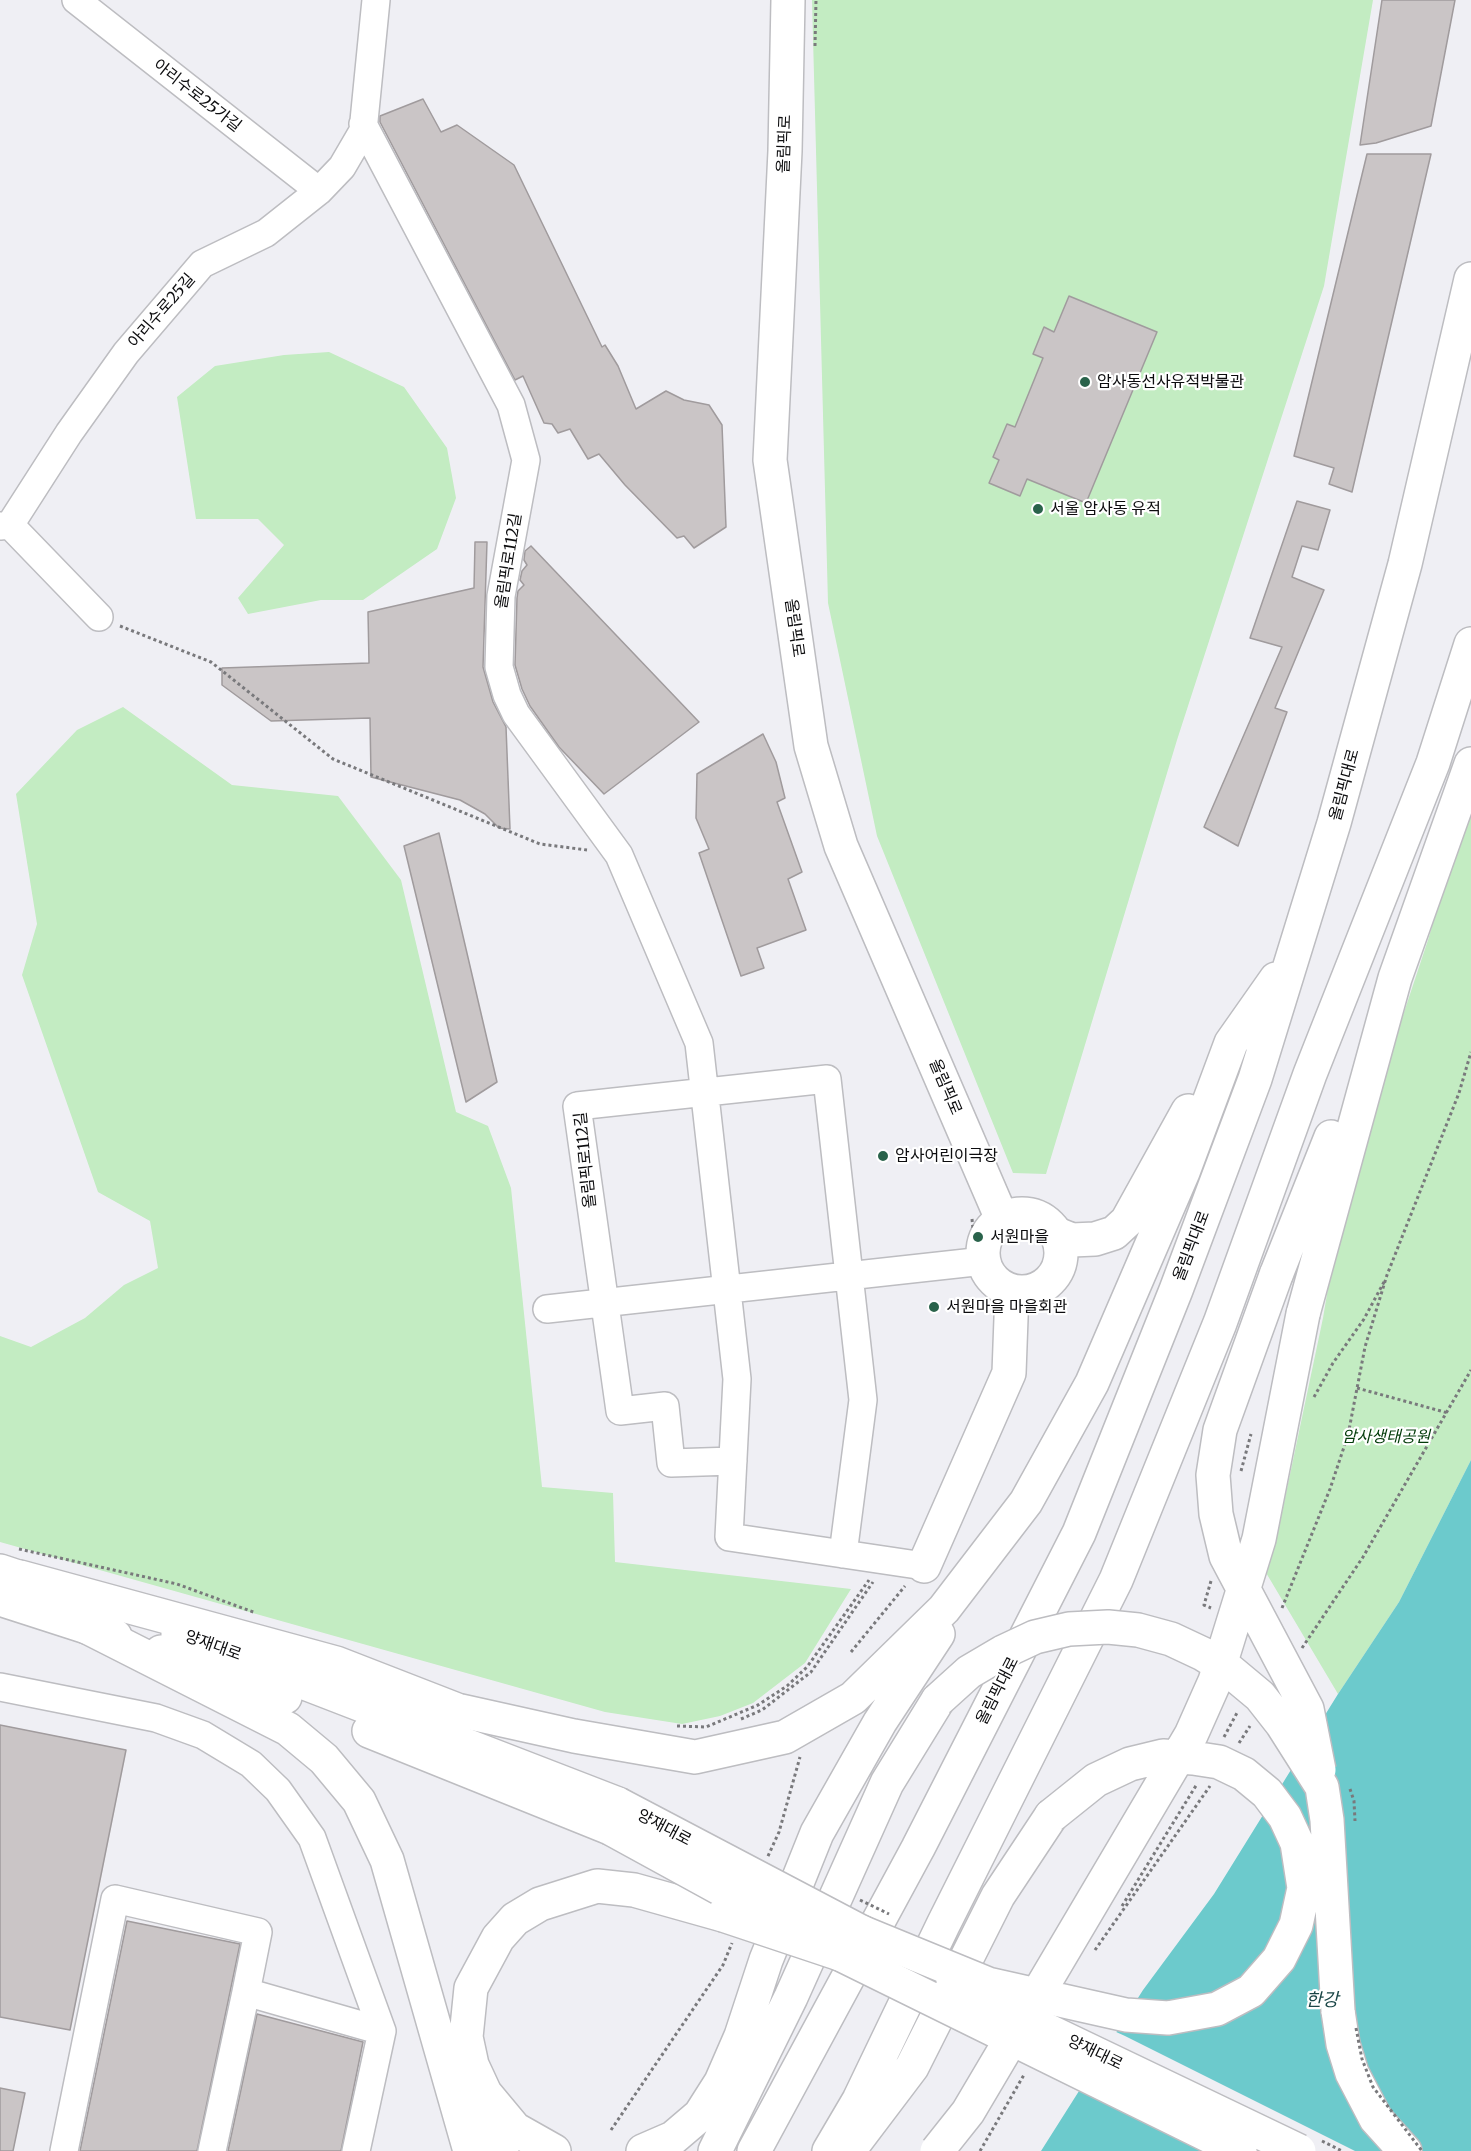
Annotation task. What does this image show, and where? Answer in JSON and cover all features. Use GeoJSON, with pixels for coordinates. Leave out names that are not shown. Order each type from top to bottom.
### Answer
{"type":"FeatureCollection","features":[{"type":"Feature","properties":{"kind":"main road","name":"올림픽로"},"geometry":{"type":"LineString","coordinates":[[788,0],[784,174],[770,460],[811,746],[841,846],[997,1206]]}},
{"type":"Feature","properties":{"kind":"main road","name":"올림픽대로"},"geometry":{"type":"LineString","coordinates":[[754,2151],[918,1848],[1079,1533],[1176,1290],[1251,1090],[1334,823],[1405,564],[1471,279]]}},
{"type":"Feature","properties":{"kind":"main road"},"geometry":{"type":"LineString","coordinates":[[829,2151],[859,2100],[943,1925],[1116,1580],[1220,1323],[1310,1074],[1432,763],[1471,644]]}},
{"type":"Feature","properties":{"kind":"main road"},"geometry":{"type":"LineString","coordinates":[[1405,2151],[1376,2119],[1352,2073],[1343,2044],[1338,2011],[1327,1820],[1307,1709],[1226,1556],[1216,1514],[1213,1475],[1220,1430],[1276,1275],[1395,978],[1471,764]]}},
{"type":"Feature","properties":{"kind":"main road"},"geometry":{"type":"LineString","coordinates":[[1057,1234],[1072,1240],[1095,1239],[1114,1233],[1127,1221],[1200,1090],[1294,953]]}},
{"type":"Feature","properties":{"kind":"main road"},"geometry":{"type":"LineString","coordinates":[[938,2151],[968,2112],[1196,1724],[1215,1681],[1259,1539],[1303,1314],[1395,978]]}},
{"type":"Feature","properties":{"kind":"main road"},"geometry":{"type":"LineString","coordinates":[[8,1573],[336,1663],[457,1710],[574,1736],[695,1757],[785,1737],[853,1698],[944,1609],[1026,1502],[1092,1383],[1183,1172],[1231,1043]]}},
{"type":"Feature","properties":{"kind":"main road"},"geometry":{"type":"LineString","coordinates":[[997,1206],[1020,1215],[1039,1218],[1050,1224],[1057,1234],[1061,1259],[1050,1281],[1040,1288],[1028,1292],[1012,1292],[994,1280],[981,1262],[997,1206]]}},
{"type":"Feature","properties":{"kind":"main road"},"geometry":{"type":"LineString","coordinates":[[924,1566],[1009,1373],[1012,1292]]}},
{"type":"Feature","properties":{"kind":"main road"},"geometry":{"type":"LineString","coordinates":[[643,2151],[673,2138],[700,2115],[721,2082],[741,2036],[766,1960],[813,1844],[879,1722],[983,1560]]}},
{"type":"Feature","properties":{"kind":"main road","name":"양재대로"},"geometry":{"type":"LineString","coordinates":[[8,1573],[87,1627],[614,1816]]}},
{"type":"Feature","properties":{"kind":"main road","name":"양재대로"},"geometry":{"type":"LineString","coordinates":[[8,1573],[241,1656],[614,1816],[1240,2151]]}},
{"type":"Feature","properties":{"kind":"main road"},"geometry":{"type":"LineString","coordinates":[[87,1627],[288,1729],[340,1776],[359,1801],[387,1860],[470,2151]]}},
{"type":"Feature","properties":{"kind":"main road"},"geometry":{"type":"LineString","coordinates":[[715,2151],[791,1997],[887,1783],[938,1700],[969,1672],[1035,1637],[1069,1629],[1108,1627],[1137,1630],[1171,1639],[1203,1654],[1260,1696],[1282,1724],[1322,1787]]}},
{"type":"Feature","properties":{"kind":"main road"},"geometry":{"type":"LineString","coordinates":[[554,2151],[515,2129],[485,2093],[472,2065],[466,2037],[471,1988],[483,1963],[498,1938],[515,1919],[540,1904],[597,1886],[646,1893],[851,1943],[988,1984],[1136,2016],[1168,2018],[1216,2009],[1251,1991],[1279,1959],[1296,1925],[1304,1888],[1297,1843],[1285,1817],[1267,1792],[1244,1773],[1219,1761],[1163,1756],[1130,1764],[1096,1780],[1051,1816],[998,1896],[912,2067],[849,2151]]}},
{"type":"Feature","properties":{"kind":"main road","name":"양재대로"},"geometry":{"type":"LineString","coordinates":[[851,1943],[1038,2026],[1299,2151]]}},
{"type":"Feature","properties":{"kind":"main road"},"geometry":{"type":"LineString","coordinates":[[441,2052],[502,2151]]}},
{"type":"Feature","properties":{"kind":"street","name":"아리수로25가길"},"geometry":{"type":"LineString","coordinates":[[76,0],[319,192]]}},
{"type":"Feature","properties":{"kind":"street","name":"아리수로25길"},"geometry":{"type":"LineString","coordinates":[[99,617],[5,526],[126,353],[202,264],[266,233],[319,192],[342,167],[363,131],[376,0]]}},
{"type":"Feature","properties":{"kind":"street","name":"올림픽로112길"},"geometry":{"type":"LineString","coordinates":[[363,124],[511,405],[526,460],[501,596],[499,667],[507,694],[516,714],[619,855],[699,1043],[737,1379],[729,1537],[924,1566]]}},
{"type":"Feature","properties":{"kind":"street","name":"올림픽로112길"},"geometry":{"type":"LineString","coordinates":[[733,1461],[670,1463],[665,1406],[620,1411],[577,1106],[827,1079],[863,1400],[843,1554]]}},
{"type":"Feature","properties":{"kind":"street"},"geometry":{"type":"LineString","coordinates":[[547,1310],[981,1262]]}},
{"type":"Feature","properties":{"kind":"street"},"geometry":{"type":"LineString","coordinates":[[0,1687],[156,1718],[203,1736],[250,1764],[278,1790],[312,1838],[382,2031],[356,2151]]}},
{"type":"Feature","properties":{"kind":"street"},"geometry":{"type":"LineString","coordinates":[[64,2151],[116,1899],[258,1932],[212,2151]]}},
{"type":"Feature","properties":{"kind":"street"},"geometry":{"type":"LineString","coordinates":[[246,1992],[382,2031]]}},
{"type":"Feature","properties":{"kind":"path"},"geometry":{"type":"LineString","coordinates":[[814,55],[816,0]]}},
{"type":"Feature","properties":{"kind":"path"},"geometry":{"type":"LineString","coordinates":[[99,617],[211,662],[333,759],[540,844],[619,855]]}},
{"type":"Feature","properties":{"kind":"path"},"geometry":{"type":"LineString","coordinates":[[981,1262],[972,1207],[997,1206]]}},
{"type":"Feature","properties":{"kind":"path"},"geometry":{"type":"LineString","coordinates":[[1313,1399],[1333,1363],[1364,1319],[1387,1275]]}},
{"type":"Feature","properties":{"kind":"path"},"geometry":{"type":"LineString","coordinates":[[1357,1388],[1448,1413]]}},
{"type":"Feature","properties":{"kind":"path"},"geometry":{"type":"LineString","coordinates":[[731,1724],[762,1710],[811,1672],[886,1560]]}},
{"type":"Feature","properties":{"kind":"path"},"geometry":{"type":"LineString","coordinates":[[673,1726],[706,1727],[758,1705],[787,1686],[807,1667],[886,1560]]}},
{"type":"Feature","properties":{"kind":"path"},"geometry":{"type":"LineString","coordinates":[[851,1652],[924,1566]]}},
{"type":"Feature","properties":{"kind":"path"},"geometry":{"type":"LineString","coordinates":[[8,1573],[177,1584],[265,1616]]}},
{"type":"Feature","properties":{"kind":"path"},"geometry":{"type":"LineString","coordinates":[[766,1863],[778,1832],[801,1753]]}},
{"type":"Feature","properties":{"kind":"path"},"geometry":{"type":"LineString","coordinates":[[611,2130],[723,1965],[736,1935]]}},
{"type":"Feature","properties":{"kind":"green space","name":"서울 암사동 유적"},"geometry":{"type":"Polygon","coordinates":[[[812,0],[1373,0],[1324,286],[1177,740],[1046,1174],[1013,1173],[877,836],[828,603],[812,0]]]}},
{"type":"Feature","properties":{"kind":"green space"},"geometry":{"type":"Polygon","coordinates":[[[329,352],[404,387],[447,448],[456,498],[437,549],[363,600],[321,600],[248,614],[238,598],[284,545],[258,519],[196,519],[177,397],[215,366],[284,355],[329,352]]]}},
{"type":"Feature","properties":{"kind":"green space"},"geometry":{"type":"Polygon","coordinates":[[[123,707],[232,785],[338,796],[401,880],[456,1112],[488,1126],[511,1188],[542,1487],[613,1493],[615,1562],[851,1589],[805,1663],[753,1703],[720,1716],[682,1724],[605,1712],[0,1542],[0,1336],[31,1347],[85,1318],[124,1285],[158,1268],[150,1221],[98,1192],[22,975],[37,924],[16,794],[77,730],[123,707]]]}},
{"type":"Feature","properties":{"kind":"green space","name":"암사생태공원"},"geometry":{"type":"Polygon","coordinates":[[[1471,793],[1471,1460],[1399,1602],[1338,1694],[1265,1571],[1281,1517],[1323,1318],[1344,1193],[1428,940],[1471,793]]]}},
{"type":"Feature","properties":{"kind":"water","name":"한강"},"geometry":{"type":"Polygon","coordinates":[[[1471,1460],[1471,2151],[1041,2151],[1143,1990],[1214,1894],[1338,1694],[1399,1602],[1471,1460]]]}},
{"type":"Feature","properties":{"kind":"pier"},"geometry":{"type":"Polygon","coordinates":[[[1114,2031],[1355,2151],[1204,2151],[1078,2088],[1114,2031]]]}},
{"type":"Feature","properties":{"kind":"building"},"geometry":{"type":"Polygon","coordinates":[[[1382,0],[1455,0],[1431,126],[1376,143],[1360,145],[1382,0]]]}},
{"type":"Feature","properties":{"kind":"building"},"geometry":{"type":"Polygon","coordinates":[[[423,99],[441,132],[457,125],[514,165],[602,347],[605,345],[618,366],[636,409],[666,391],[684,400],[709,405],[722,425],[726,527],[694,548],[684,536],[677,538],[625,485],[599,454],[588,459],[570,429],[558,433],[552,424],[544,423],[523,376],[515,380],[380,122],[380,116],[423,99]]]}},
{"type":"Feature","properties":{"kind":"building"},"geometry":{"type":"Polygon","coordinates":[[[1367,154],[1431,154],[1352,492],[1329,484],[1334,468],[1294,456],[1367,154]]]}},
{"type":"Feature","properties":{"kind":"building","name":"암사동선사유적박물관"},"geometry":{"type":"Polygon","coordinates":[[[1069,296],[1157,332],[1086,503],[1027,479],[1020,496],[989,483],[999,460],[993,457],[1007,424],[1015,427],[1043,358],[1033,354],[1044,327],[1054,332],[1069,296]]]}},
{"type":"Feature","properties":{"kind":"building"},"geometry":{"type":"Polygon","coordinates":[[[1297,501],[1330,510],[1318,550],[1302,546],[1292,577],[1324,590],[1275,708],[1287,712],[1238,846],[1204,827],[1282,647],[1250,638],[1297,501]]]}},
{"type":"Feature","properties":{"kind":"building"},"geometry":{"type":"Polygon","coordinates":[[[475,542],[487,542],[483,667],[493,702],[506,727],[510,829],[499,828],[485,814],[460,800],[371,777],[370,718],[271,721],[222,685],[222,668],[369,663],[368,612],[474,588],[475,542]]]}},
{"type":"Feature","properties":{"kind":"building"},"geometry":{"type":"Polygon","coordinates":[[[531,546],[699,722],[604,794],[559,747],[530,706],[522,689],[515,665],[517,598],[518,591],[524,585],[520,580],[522,571],[527,565],[524,560],[525,551],[531,546]]]}},
{"type":"Feature","properties":{"kind":"building"},"geometry":{"type":"Polygon","coordinates":[[[763,734],[776,762],[785,798],[777,802],[802,872],[788,879],[806,930],[757,948],[764,968],[741,976],[699,853],[709,849],[696,818],[697,774],[763,734]]]}},
{"type":"Feature","properties":{"kind":"building"},"geometry":{"type":"Polygon","coordinates":[[[439,833],[497,1082],[466,1102],[404,846],[439,833]]]}},
{"type":"Feature","properties":{"kind":"building"},"geometry":{"type":"Polygon","coordinates":[[[0,1725],[126,1750],[70,2030],[0,2017],[0,1725]]]}},
{"type":"Feature","properties":{"kind":"building"},"geometry":{"type":"Polygon","coordinates":[[[127,1921],[240,1944],[197,2151],[80,2151],[127,1921]]]}},
{"type":"Feature","properties":{"kind":"building"},"geometry":{"type":"Polygon","coordinates":[[[257,2014],[363,2042],[341,2151],[228,2151],[257,2014]]]}},
{"type":"Feature","properties":{"kind":"building"},"geometry":{"type":"Polygon","coordinates":[[[0,2088],[25,2093],[13,2151],[0,2151],[0,2088]]]}},
{"type":"Feature","properties":{"kind":"place","name":"암사동선사유적박물관"},"geometry":{"type":"Point","coordinates":[1085,382]}},
{"type":"Feature","properties":{"kind":"place","name":"서울 암사동 유적"},"geometry":{"type":"Point","coordinates":[1038,509]}},
{"type":"Feature","properties":{"kind":"place","name":"암사어린이극장"},"geometry":{"type":"Point","coordinates":[883,1156]}},
{"type":"Feature","properties":{"kind":"place","name":"서원마을"},"geometry":{"type":"Point","coordinates":[978,1237]}},
{"type":"Feature","properties":{"kind":"place","name":"서원마을 마을회관"},"geometry":{"type":"Point","coordinates":[934,1307]}}]}
